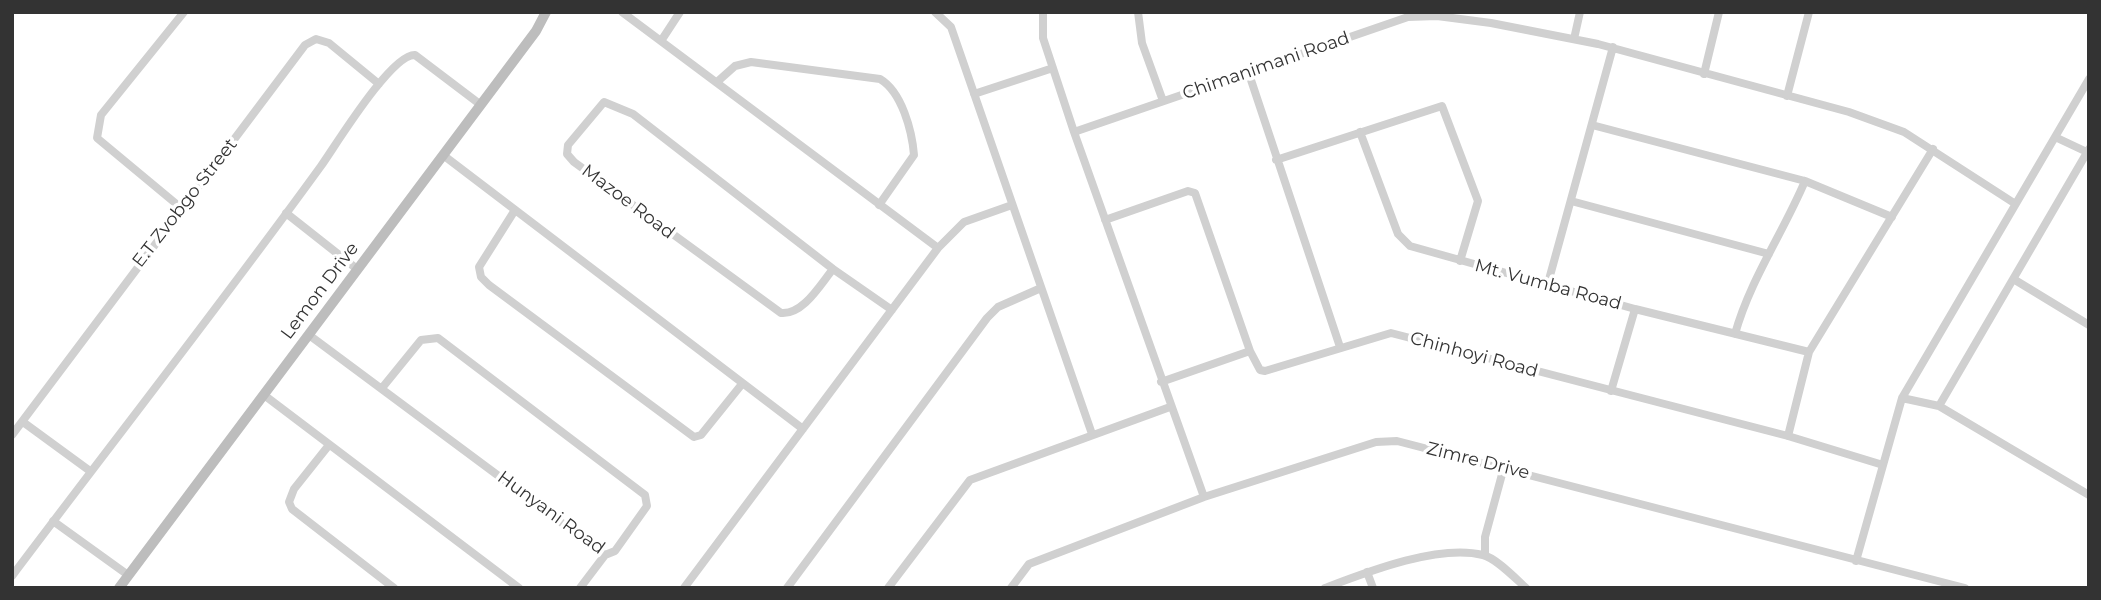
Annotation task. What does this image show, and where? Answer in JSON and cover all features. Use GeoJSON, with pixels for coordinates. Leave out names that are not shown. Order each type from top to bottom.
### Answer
{"type":"FeatureCollection","features":[{"type":"Feature","properties":{"kind":"street"},"geometry":{"type":"LineString","coordinates":[[180,207],[97,138],[101,115],[184,12]]}},
{"type":"Feature","properties":{"kind":"street","name":"Lemon Drive"},"geometry":{"type":"LineString","coordinates":[[119,588],[536,32],[546,12]]}},
{"type":"Feature","properties":{"kind":"street"},"geometry":{"type":"LineString","coordinates":[[622,12],[938,248]]}},
{"type":"Feature","properties":{"kind":"street"},"geometry":{"type":"LineString","coordinates":[[661,41],[680,12]]}},
{"type":"Feature","properties":{"kind":"street"},"geometry":{"type":"LineString","coordinates":[[935,12],[951,27],[1091,434]]}},
{"type":"Feature","properties":{"kind":"street"},"geometry":{"type":"LineString","coordinates":[[1044,12],[1043,38],[1074,132],[1204,497]]}},
{"type":"Feature","properties":{"kind":"street"},"geometry":{"type":"LineString","coordinates":[[1138,12],[1142,43],[1163,101]]}},
{"type":"Feature","properties":{"kind":"street"},"geometry":{"type":"LineString","coordinates":[[1491,23],[1492,12]]}},
{"type":"Feature","properties":{"kind":"street"},"geometry":{"type":"LineString","coordinates":[[1574,39],[1580,12]]}},
{"type":"Feature","properties":{"kind":"street"},"geometry":{"type":"LineString","coordinates":[[1704,74],[1719,12]]}},
{"type":"Feature","properties":{"kind":"street"},"geometry":{"type":"LineString","coordinates":[[1787,96],[1809,12]]}},
{"type":"Feature","properties":{"kind":"street","name":"Chimanimani Road"},"geometry":{"type":"LineString","coordinates":[[1074,132],[1408,17],[1437,16],[1491,23],[1613,47],[1849,112],[1904,132],[2014,203]]}},
{"type":"Feature","properties":{"kind":"street","name":"E.T Zvobgo Street"},"geometry":{"type":"LineString","coordinates":[[12,435],[180,207],[305,45],[316,39],[329,43],[379,84]]}},
{"type":"Feature","properties":{"kind":"street"},"geometry":{"type":"LineString","coordinates":[[1548,283],[1613,47]]}},
{"type":"Feature","properties":{"kind":"street"},"geometry":{"type":"LineString","coordinates":[[12,576],[286,213],[379,84],[403,59],[411,54],[481,104]]}},
{"type":"Feature","properties":{"kind":"street"},"geometry":{"type":"LineString","coordinates":[[717,82],[735,66],[751,62],[880,79],[889,85],[907,122],[914,155],[878,205]]}},
{"type":"Feature","properties":{"kind":"street"},"geometry":{"type":"LineString","coordinates":[[974,94],[1053,68]]}},
{"type":"Feature","properties":{"kind":"street"},"geometry":{"type":"LineString","coordinates":[[1248,71],[1340,346]]}},
{"type":"Feature","properties":{"kind":"street"},"geometry":{"type":"LineString","coordinates":[[1856,561],[1902,398],[2089,79]]}},
{"type":"Feature","properties":{"kind":"street","name":"Mazoe Road"},"geometry":{"type":"LineString","coordinates":[[833,269],[800,307],[792,312],[781,313],[574,162],[567,154],[568,145],[604,102],[622,109],[674,145],[833,269],[892,310]]}},
{"type":"Feature","properties":{"kind":"street"},"geometry":{"type":"LineString","coordinates":[[1276,160],[1435,106],[1444,107],[1478,201],[1460,261]]}},
{"type":"Feature","properties":{"kind":"street"},"geometry":{"type":"LineString","coordinates":[[1592,125],[1805,181],[1892,217]]}},
{"type":"Feature","properties":{"kind":"street","name":"Mt. Vumba Road"},"geometry":{"type":"LineString","coordinates":[[1360,132],[1398,234],[1410,246],[1635,309],[1809,352]]}},
{"type":"Feature","properties":{"kind":"street"},"geometry":{"type":"LineString","coordinates":[[1939,406],[2088,152],[2055,136]]}},
{"type":"Feature","properties":{"kind":"street"},"geometry":{"type":"LineString","coordinates":[[1788,436],[1809,352],[1933,149]]}},
{"type":"Feature","properties":{"kind":"street"},"geometry":{"type":"LineString","coordinates":[[443,155],[803,429]]}},
{"type":"Feature","properties":{"kind":"street"},"geometry":{"type":"LineString","coordinates":[[1735,334],[1742,306],[1784,229],[1805,181]]}},
{"type":"Feature","properties":{"kind":"street"},"geometry":{"type":"LineString","coordinates":[[1105,220],[1188,191],[1195,193],[1250,351],[1161,382]]}},
{"type":"Feature","properties":{"kind":"street"},"geometry":{"type":"LineString","coordinates":[[1571,201],[1769,254]]}},
{"type":"Feature","properties":{"kind":"street"},"geometry":{"type":"LineString","coordinates":[[684,588],[938,248],[964,222],[1012,205]]}},
{"type":"Feature","properties":{"kind":"street"},"geometry":{"type":"LineString","coordinates":[[515,210],[479,267],[481,277],[489,285],[694,436],[701,435],[742,384]]}},
{"type":"Feature","properties":{"kind":"street"},"geometry":{"type":"LineString","coordinates":[[286,213],[358,269]]}},
{"type":"Feature","properties":{"kind":"street"},"geometry":{"type":"LineString","coordinates":[[2015,280],[2089,325]]}},
{"type":"Feature","properties":{"kind":"street"},"geometry":{"type":"LineString","coordinates":[[787,588],[987,318],[998,307],[1041,288]]}},
{"type":"Feature","properties":{"kind":"street"},"geometry":{"type":"LineString","coordinates":[[1611,391],[1635,309]]}},
{"type":"Feature","properties":{"kind":"street","name":"Chinhoyi Road"},"geometry":{"type":"LineString","coordinates":[[1250,351],[1256,366],[1265,371],[1340,346],[1391,333],[1788,436],[1883,465]]}},
{"type":"Feature","properties":{"kind":"street","name":"Hunyani Road"},"geometry":{"type":"LineString","coordinates":[[309,335],[605,555],[615,551],[648,506],[645,495],[438,338],[421,340],[382,388]]}},
{"type":"Feature","properties":{"kind":"street"},"geometry":{"type":"LineString","coordinates":[[264,395],[519,588]]}},
{"type":"Feature","properties":{"kind":"street"},"geometry":{"type":"LineString","coordinates":[[1902,398],[1939,406],[2089,495]]}},
{"type":"Feature","properties":{"kind":"street"},"geometry":{"type":"LineString","coordinates":[[888,588],[970,480],[1170,407]]}},
{"type":"Feature","properties":{"kind":"street"},"geometry":{"type":"LineString","coordinates":[[23,422],[90,471]]}},
{"type":"Feature","properties":{"kind":"street","name":"Zimre Drive"},"geometry":{"type":"LineString","coordinates":[[1011,588],[1029,564],[1204,497],[1376,442],[1397,441],[1965,588]]}},
{"type":"Feature","properties":{"kind":"street"},"geometry":{"type":"LineString","coordinates":[[329,445],[294,489],[289,502],[292,509],[394,588]]}},
{"type":"Feature","properties":{"kind":"street"},"geometry":{"type":"LineString","coordinates":[[1485,555],[1485,537],[1504,467]]}},
{"type":"Feature","properties":{"kind":"street"},"geometry":{"type":"LineString","coordinates":[[53,521],[128,575]]}},
{"type":"Feature","properties":{"kind":"street"},"geometry":{"type":"LineString","coordinates":[[1325,588],[1410,559],[1457,554],[1485,555],[1526,588]]}},
{"type":"Feature","properties":{"kind":"street"},"geometry":{"type":"LineString","coordinates":[[580,588],[605,555]]}},
{"type":"Feature","properties":{"kind":"street"},"geometry":{"type":"LineString","coordinates":[[1367,572],[1373,588]]}}]}
